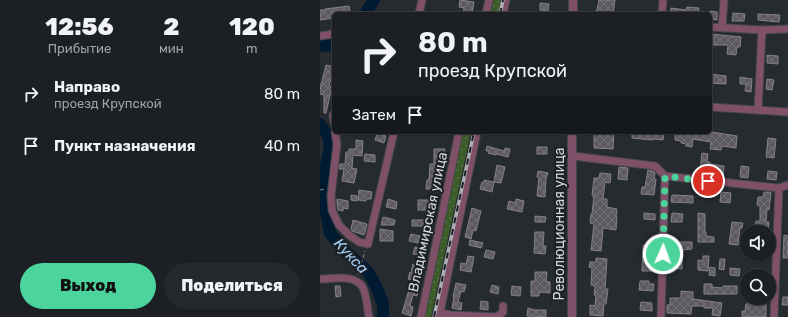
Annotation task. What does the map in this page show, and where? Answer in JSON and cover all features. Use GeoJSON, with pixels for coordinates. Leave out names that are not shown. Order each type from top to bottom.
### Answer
{"type":"FeatureCollection","features":[{"type":"Feature","properties":{"kind":"street"},"geometry":{"type":"LineString","coordinates":[[419,12],[422,0]]}},
{"type":"Feature","properties":{"kind":"street"},"geometry":{"type":"LineString","coordinates":[[486,12],[489,0]]}},
{"type":"Feature","properties":{"kind":"street"},"geometry":{"type":"LineString","coordinates":[[503,12],[506,0]]}},
{"type":"Feature","properties":{"kind":"street"},"geometry":{"type":"LineString","coordinates":[[573,0],[573,12]]}},
{"type":"Feature","properties":{"kind":"street"},"geometry":{"type":"LineString","coordinates":[[662,12],[663,0]]}},
{"type":"Feature","properties":{"kind":"street"},"geometry":{"type":"LineString","coordinates":[[722,27],[724,0]]}},
{"type":"Feature","properties":{"kind":"street"},"geometry":{"type":"LineString","coordinates":[[712,27],[762,30],[788,29]]}},
{"type":"Feature","properties":{"kind":"street"},"geometry":{"type":"LineString","coordinates":[[758,110],[762,30]]}},
{"type":"Feature","properties":{"kind":"street"},"geometry":{"type":"LineString","coordinates":[[320,36],[332,34]]}},
{"type":"Feature","properties":{"kind":"street"},"geometry":{"type":"LineString","coordinates":[[712,106],[788,112]]}},
{"type":"Feature","properties":{"kind":"street"},"geometry":{"type":"LineString","coordinates":[[335,134],[336,144],[331,196],[332,210],[339,225],[349,236],[360,242],[368,244],[394,134]]}},
{"type":"Feature","properties":{"kind":"street","name":"Владимирская улица"},"geometry":{"type":"LineString","coordinates":[[421,317],[459,134]]}},
{"type":"Feature","properties":{"kind":"street"},"geometry":{"type":"LineString","coordinates":[[477,134],[440,315],[497,317],[502,312],[503,306]]}},
{"type":"Feature","properties":{"kind":"street","name":"Революционная улица"},"geometry":{"type":"LineString","coordinates":[[572,134],[572,317]]}},
{"type":"Feature","properties":{"kind":"street"},"geometry":{"type":"LineString","coordinates":[[573,156],[655,166],[665,176],[779,188],[788,185]]}},
{"type":"Feature","properties":{"kind":"street"},"geometry":{"type":"LineString","coordinates":[[661,317],[665,176]]}},
{"type":"Feature","properties":{"kind":"street"},"geometry":{"type":"LineString","coordinates":[[774,317],[779,188]]}},
{"type":"Feature","properties":{"kind":"street"},"geometry":{"type":"LineString","coordinates":[[320,279],[347,278],[356,281],[362,287],[369,317]]}},
{"type":"Feature","properties":{"kind":"path"},"geometry":{"type":"LineString","coordinates":[[320,190],[325,189]]}},
{"type":"Feature","properties":{"kind":"path"},"geometry":{"type":"LineString","coordinates":[[359,268],[363,257]]}},
{"type":"Feature","properties":{"kind":"green space"},"geometry":{"type":"Polygon","coordinates":[[[491,0],[501,0],[498,12],[488,12],[491,0]]]}},
{"type":"Feature","properties":{"kind":"green space"},"geometry":{"type":"Polygon","coordinates":[[[462,134],[471,134],[431,317],[423,317],[462,134]]]}},
{"type":"Feature","properties":{"kind":"building"},"geometry":{"type":"Polygon","coordinates":[[[460,0],[474,2],[472,12],[463,12],[464,8],[459,7],[460,0]]]}},
{"type":"Feature","properties":{"kind":"building"},"geometry":{"type":"Polygon","coordinates":[[[599,0],[615,0],[613,12],[596,12],[599,0]]]}},
{"type":"Feature","properties":{"kind":"building"},"geometry":{"type":"Polygon","coordinates":[[[540,3],[549,4],[548,11],[540,10],[540,3]]]}},
{"type":"Feature","properties":{"kind":"building"},"geometry":{"type":"Polygon","coordinates":[[[349,6],[350,12],[332,12],[332,18],[320,20],[320,10],[326,10],[325,9],[349,6]]]}},
{"type":"Feature","properties":{"kind":"building"},"geometry":{"type":"Polygon","coordinates":[[[687,7],[699,8],[698,12],[670,12],[671,8],[686,10],[687,7]]]}},
{"type":"Feature","properties":{"kind":"building"},"geometry":{"type":"Polygon","coordinates":[[[710,11],[717,12],[717,20],[712,19],[712,12],[710,11]]]}},
{"type":"Feature","properties":{"kind":"building"},"geometry":{"type":"Polygon","coordinates":[[[733,13],[745,14],[744,21],[732,21],[733,13]]]}},
{"type":"Feature","properties":{"kind":"building"},"geometry":{"type":"Polygon","coordinates":[[[758,14],[780,15],[779,22],[758,20],[758,14]]]}},
{"type":"Feature","properties":{"kind":"building"},"geometry":{"type":"Polygon","coordinates":[[[712,34],[741,37],[740,47],[737,47],[736,55],[727,54],[728,45],[712,45],[712,34]]]}},
{"type":"Feature","properties":{"kind":"building"},"geometry":{"type":"Polygon","coordinates":[[[767,55],[778,56],[778,64],[767,63],[767,55]]]}},
{"type":"Feature","properties":{"kind":"building"},"geometry":{"type":"Polygon","coordinates":[[[326,65],[332,66],[332,75],[329,86],[332,87],[326,113],[324,113],[324,95],[320,94],[320,84],[321,85],[326,65]]]}},
{"type":"Feature","properties":{"kind":"building"},"geometry":{"type":"Polygon","coordinates":[[[712,74],[726,76],[726,84],[712,83],[712,74]]]}},
{"type":"Feature","properties":{"kind":"building"},"geometry":{"type":"Polygon","coordinates":[[[740,77],[752,79],[751,92],[745,91],[746,84],[740,84],[740,77]]]}},
{"type":"Feature","properties":{"kind":"building"},"geometry":{"type":"Polygon","coordinates":[[[767,79],[774,80],[772,90],[766,89],[767,79]]]}},
{"type":"Feature","properties":{"kind":"building"},"geometry":{"type":"Polygon","coordinates":[[[712,132],[737,136],[736,148],[722,146],[721,150],[710,149],[711,142],[693,139],[692,147],[686,146],[686,144],[681,143],[681,141],[675,140],[675,134],[712,134],[712,132]]]}},
{"type":"Feature","properties":{"kind":"building"},"geometry":{"type":"Polygon","coordinates":[[[377,134],[386,136],[384,143],[375,140],[377,134]]]}},
{"type":"Feature","properties":{"kind":"building"},"geometry":{"type":"Polygon","coordinates":[[[594,134],[614,134],[613,149],[594,148],[594,134]]]}},
{"type":"Feature","properties":{"kind":"building"},"geometry":{"type":"Polygon","coordinates":[[[632,134],[664,134],[663,140],[632,138],[632,134]]]}},
{"type":"Feature","properties":{"kind":"building"},"geometry":{"type":"Polygon","coordinates":[[[768,138],[776,139],[774,158],[766,157],[768,138]]]}},
{"type":"Feature","properties":{"kind":"building"},"geometry":{"type":"Polygon","coordinates":[[[356,140],[363,141],[362,156],[353,155],[352,168],[357,169],[354,183],[342,181],[344,169],[339,169],[340,164],[345,164],[346,152],[349,152],[349,149],[356,149],[356,140]]]}},
{"type":"Feature","properties":{"kind":"building"},"geometry":{"type":"Polygon","coordinates":[[[487,146],[504,151],[505,148],[510,149],[508,157],[488,153],[489,151],[486,151],[487,146]]]}},
{"type":"Feature","properties":{"kind":"building"},"geometry":{"type":"Polygon","coordinates":[[[537,147],[547,147],[547,154],[537,154],[537,147]]]}},
{"type":"Feature","properties":{"kind":"building"},"geometry":{"type":"Polygon","coordinates":[[[434,149],[445,149],[444,157],[440,157],[440,172],[437,172],[436,189],[426,189],[427,180],[429,180],[430,164],[434,164],[434,149]]]}},
{"type":"Feature","properties":{"kind":"building"},"geometry":{"type":"Polygon","coordinates":[[[702,153],[708,154],[707,162],[710,162],[710,164],[724,166],[723,176],[700,173],[702,153]]]}},
{"type":"Feature","properties":{"kind":"building"},"geometry":{"type":"Polygon","coordinates":[[[365,154],[375,155],[375,162],[364,161],[365,154]]]}},
{"type":"Feature","properties":{"kind":"building"},"geometry":{"type":"Polygon","coordinates":[[[497,165],[505,167],[501,183],[494,182],[497,165]]]}},
{"type":"Feature","properties":{"kind":"building"},"geometry":{"type":"Polygon","coordinates":[[[741,166],[749,167],[748,178],[740,177],[741,166]]]}},
{"type":"Feature","properties":{"kind":"building"},"geometry":{"type":"Polygon","coordinates":[[[619,167],[628,168],[627,180],[618,179],[619,167]]]}},
{"type":"Feature","properties":{"kind":"building"},"geometry":{"type":"Polygon","coordinates":[[[648,170],[655,173],[654,179],[656,179],[654,195],[641,194],[642,187],[645,187],[648,170]]]}},
{"type":"Feature","properties":{"kind":"building"},"geometry":{"type":"Polygon","coordinates":[[[538,171],[548,173],[546,179],[545,197],[537,196],[539,178],[537,177],[538,171]]]}},
{"type":"Feature","properties":{"kind":"building"},"geometry":{"type":"Polygon","coordinates":[[[768,171],[777,172],[776,180],[767,179],[768,171]]]}},
{"type":"Feature","properties":{"kind":"building"},"geometry":{"type":"Polygon","coordinates":[[[600,173],[611,174],[610,183],[605,182],[603,199],[607,199],[607,207],[617,209],[616,230],[603,228],[601,251],[591,250],[594,224],[590,223],[594,196],[592,196],[594,178],[599,178],[600,173]]]}},
{"type":"Feature","properties":{"kind":"building"},"geometry":{"type":"Polygon","coordinates":[[[484,180],[494,182],[492,192],[480,189],[482,182],[484,183],[484,180]]]}},
{"type":"Feature","properties":{"kind":"building"},"geometry":{"type":"Polygon","coordinates":[[[359,190],[372,192],[371,199],[366,199],[366,201],[358,200],[359,190]]]}},
{"type":"Feature","properties":{"kind":"building"},"geometry":{"type":"Polygon","coordinates":[[[721,192],[731,193],[730,203],[720,202],[721,192]]]}},
{"type":"Feature","properties":{"kind":"building"},"geometry":{"type":"Polygon","coordinates":[[[764,192],[771,192],[766,222],[769,222],[769,225],[756,225],[756,221],[760,221],[760,206],[757,205],[758,197],[763,197],[764,192]]]}},
{"type":"Feature","properties":{"kind":"building"},"geometry":{"type":"Polygon","coordinates":[[[351,195],[357,196],[357,201],[351,200],[351,195]]]}},
{"type":"Feature","properties":{"kind":"building"},"geometry":{"type":"Polygon","coordinates":[[[672,195],[693,196],[693,203],[671,202],[672,195]]]}},
{"type":"Feature","properties":{"kind":"building"},"geometry":{"type":"Polygon","coordinates":[[[337,199],[348,201],[348,209],[343,208],[343,211],[338,210],[337,199]]]}},
{"type":"Feature","properties":{"kind":"building"},"geometry":{"type":"Polygon","coordinates":[[[388,199],[397,202],[396,209],[386,207],[388,199]]]}},
{"type":"Feature","properties":{"kind":"building"},"geometry":{"type":"Polygon","coordinates":[[[516,199],[524,201],[522,212],[507,209],[509,201],[515,203],[516,199]]]}},
{"type":"Feature","properties":{"kind":"building"},"geometry":{"type":"Polygon","coordinates":[[[418,200],[433,200],[433,210],[418,210],[418,200]]]}},
{"type":"Feature","properties":{"kind":"building"},"geometry":{"type":"Polygon","coordinates":[[[472,208],[481,211],[476,231],[473,230],[471,239],[465,237],[472,208]]]}},
{"type":"Feature","properties":{"kind":"building"},"geometry":{"type":"Polygon","coordinates":[[[644,213],[655,214],[655,220],[644,219],[644,213]]]}},
{"type":"Feature","properties":{"kind":"building"},"geometry":{"type":"Polygon","coordinates":[[[672,213],[683,214],[682,222],[671,222],[672,213]]]}},
{"type":"Feature","properties":{"kind":"building"},"geometry":{"type":"Polygon","coordinates":[[[698,213],[705,214],[706,236],[714,237],[714,242],[698,242],[698,213]]]}},
{"type":"Feature","properties":{"kind":"building"},"geometry":{"type":"Polygon","coordinates":[[[535,216],[546,217],[545,222],[535,222],[535,216]]]}},
{"type":"Feature","properties":{"kind":"building"},"geometry":{"type":"Polygon","coordinates":[[[383,217],[395,220],[394,225],[381,225],[383,217]]]}},
{"type":"Feature","properties":{"kind":"building"},"geometry":{"type":"Polygon","coordinates":[[[353,220],[367,224],[364,235],[352,231],[353,220]]]}},
{"type":"Feature","properties":{"kind":"building"},"geometry":{"type":"Polygon","coordinates":[[[412,220],[428,220],[428,226],[412,226],[412,220]]]}},
{"type":"Feature","properties":{"kind":"building"},"geometry":{"type":"Polygon","coordinates":[[[732,222],[743,223],[743,225],[740,225],[738,245],[729,244],[732,222]]]}},
{"type":"Feature","properties":{"kind":"building"},"geometry":{"type":"Polygon","coordinates":[[[380,229],[393,231],[393,241],[380,241],[380,229]]]}},
{"type":"Feature","properties":{"kind":"building"},"geometry":{"type":"Polygon","coordinates":[[[535,232],[544,232],[543,246],[546,246],[545,254],[534,253],[535,232]]]}},
{"type":"Feature","properties":{"kind":"building"},"geometry":{"type":"Polygon","coordinates":[[[411,234],[420,236],[418,243],[409,241],[411,234]]]}},
{"type":"Feature","properties":{"kind":"building"},"geometry":{"type":"Polygon","coordinates":[[[784,235],[788,236],[788,258],[783,258],[784,235]]]}},
{"type":"Feature","properties":{"kind":"building"},"geometry":{"type":"Polygon","coordinates":[[[470,240],[483,243],[481,248],[469,245],[470,240]]]}},
{"type":"Feature","properties":{"kind":"building"},"geometry":{"type":"Polygon","coordinates":[[[672,242],[692,242],[692,249],[682,250],[682,269],[671,268],[672,242]]]}},
{"type":"Feature","properties":{"kind":"building"},"geometry":{"type":"Polygon","coordinates":[[[643,245],[653,246],[653,256],[655,257],[654,271],[642,271],[643,245]]]}},
{"type":"Feature","properties":{"kind":"building"},"geometry":{"type":"Polygon","coordinates":[[[415,247],[424,249],[423,255],[413,254],[415,247]]]}},
{"type":"Feature","properties":{"kind":"building"},"geometry":{"type":"Polygon","coordinates":[[[486,250],[495,252],[493,259],[484,257],[486,250]]]}},
{"type":"Feature","properties":{"kind":"building"},"geometry":{"type":"Polygon","coordinates":[[[468,256],[474,257],[471,272],[460,270],[461,263],[466,264],[468,256]]]}},
{"type":"Feature","properties":{"kind":"building"},"geometry":{"type":"Polygon","coordinates":[[[703,256],[709,256],[708,271],[698,270],[698,260],[703,261],[703,256]]]}},
{"type":"Feature","properties":{"kind":"building"},"geometry":{"type":"Polygon","coordinates":[[[596,258],[607,259],[605,289],[608,289],[606,304],[604,304],[603,316],[590,315],[590,305],[595,306],[596,295],[594,295],[595,286],[591,285],[592,268],[589,267],[590,262],[596,262],[596,258]]]}},
{"type":"Feature","properties":{"kind":"building"},"geometry":{"type":"Polygon","coordinates":[[[720,259],[725,259],[724,270],[719,269],[720,259]]]}},
{"type":"Feature","properties":{"kind":"building"},"geometry":{"type":"Polygon","coordinates":[[[413,264],[421,266],[421,275],[417,296],[413,295],[410,306],[413,307],[411,316],[402,313],[412,280],[408,279],[413,264]]]}},
{"type":"Feature","properties":{"kind":"building"},"geometry":{"type":"Polygon","coordinates":[[[710,267],[715,268],[715,276],[709,275],[710,267]]]}},
{"type":"Feature","properties":{"kind":"building"},"geometry":{"type":"Polygon","coordinates":[[[730,268],[740,269],[739,276],[730,275],[730,268]]]}},
{"type":"Feature","properties":{"kind":"building"},"geometry":{"type":"Polygon","coordinates":[[[535,272],[547,272],[546,281],[550,282],[550,293],[539,292],[539,296],[531,296],[531,281],[535,281],[535,272]]]}},
{"type":"Feature","properties":{"kind":"building"},"geometry":{"type":"Polygon","coordinates":[[[640,281],[649,281],[649,284],[654,284],[653,291],[639,290],[640,281]]]}},
{"type":"Feature","properties":{"kind":"building"},"geometry":{"type":"Polygon","coordinates":[[[456,283],[466,285],[464,292],[461,291],[458,302],[462,303],[461,310],[452,308],[456,283]]]}},
{"type":"Feature","properties":{"kind":"building"},"geometry":{"type":"Polygon","coordinates":[[[704,284],[712,284],[712,287],[723,288],[723,286],[737,286],[737,294],[704,294],[704,284]]]}},
{"type":"Feature","properties":{"kind":"building"},"geometry":{"type":"Polygon","coordinates":[[[492,285],[499,287],[498,294],[490,292],[492,285]]]}},
{"type":"Feature","properties":{"kind":"building"},"geometry":{"type":"Polygon","coordinates":[[[335,286],[340,286],[341,296],[336,297],[335,286]]]}},
{"type":"Feature","properties":{"kind":"building"},"geometry":{"type":"Polygon","coordinates":[[[512,286],[521,287],[520,296],[511,295],[512,286]]]}},
{"type":"Feature","properties":{"kind":"building"},"geometry":{"type":"Polygon","coordinates":[[[681,291],[693,292],[693,299],[722,303],[720,316],[712,315],[713,308],[704,308],[704,306],[692,306],[691,314],[667,313],[667,305],[670,305],[670,298],[681,298],[681,291]]]}},
{"type":"Feature","properties":{"kind":"building"},"geometry":{"type":"Polygon","coordinates":[[[783,297],[788,297],[788,305],[782,305],[783,297]]]}},
{"type":"Feature","properties":{"kind":"building"},"geometry":{"type":"Polygon","coordinates":[[[481,301],[488,302],[488,310],[480,309],[481,301]]]}},
{"type":"Feature","properties":{"kind":"building"},"geometry":{"type":"Polygon","coordinates":[[[641,302],[652,303],[652,311],[640,310],[641,302]]]}},
{"type":"Feature","properties":{"kind":"building"},"geometry":{"type":"Polygon","coordinates":[[[746,305],[766,305],[766,317],[742,317],[742,311],[745,311],[746,305]]]}},
{"type":"Feature","properties":{"kind":"building"},"geometry":{"type":"Polygon","coordinates":[[[528,308],[534,310],[546,310],[546,317],[527,316],[528,308]]]}},
{"type":"Feature","properties":{"kind":"waterway","name":"Кукса"},"geometry":{"type":"LineString","coordinates":[[366,12],[374,0]]}},
{"type":"Feature","properties":{"kind":"waterway","name":"Кукса"},"geometry":{"type":"LineString","coordinates":[[320,46],[332,45]]}},
{"type":"Feature","properties":{"kind":"waterway","name":"Кукса"},"geometry":{"type":"LineString","coordinates":[[320,124],[328,136],[330,146],[321,189],[330,233],[347,253],[368,272],[376,286],[383,304],[383,317]]}},
{"type":"Feature","properties":{"kind":"railway"},"geometry":{"type":"LineString","coordinates":[[500,12],[503,0]]}},
{"type":"Feature","properties":{"kind":"railway"},"geometry":{"type":"LineString","coordinates":[[434,317],[474,134]]}},
{"type":"Feature","properties":{"kind":"route"},"geometry":{"type":"LineString","coordinates":[[663,254],[665,176],[708,181]]}}]}
